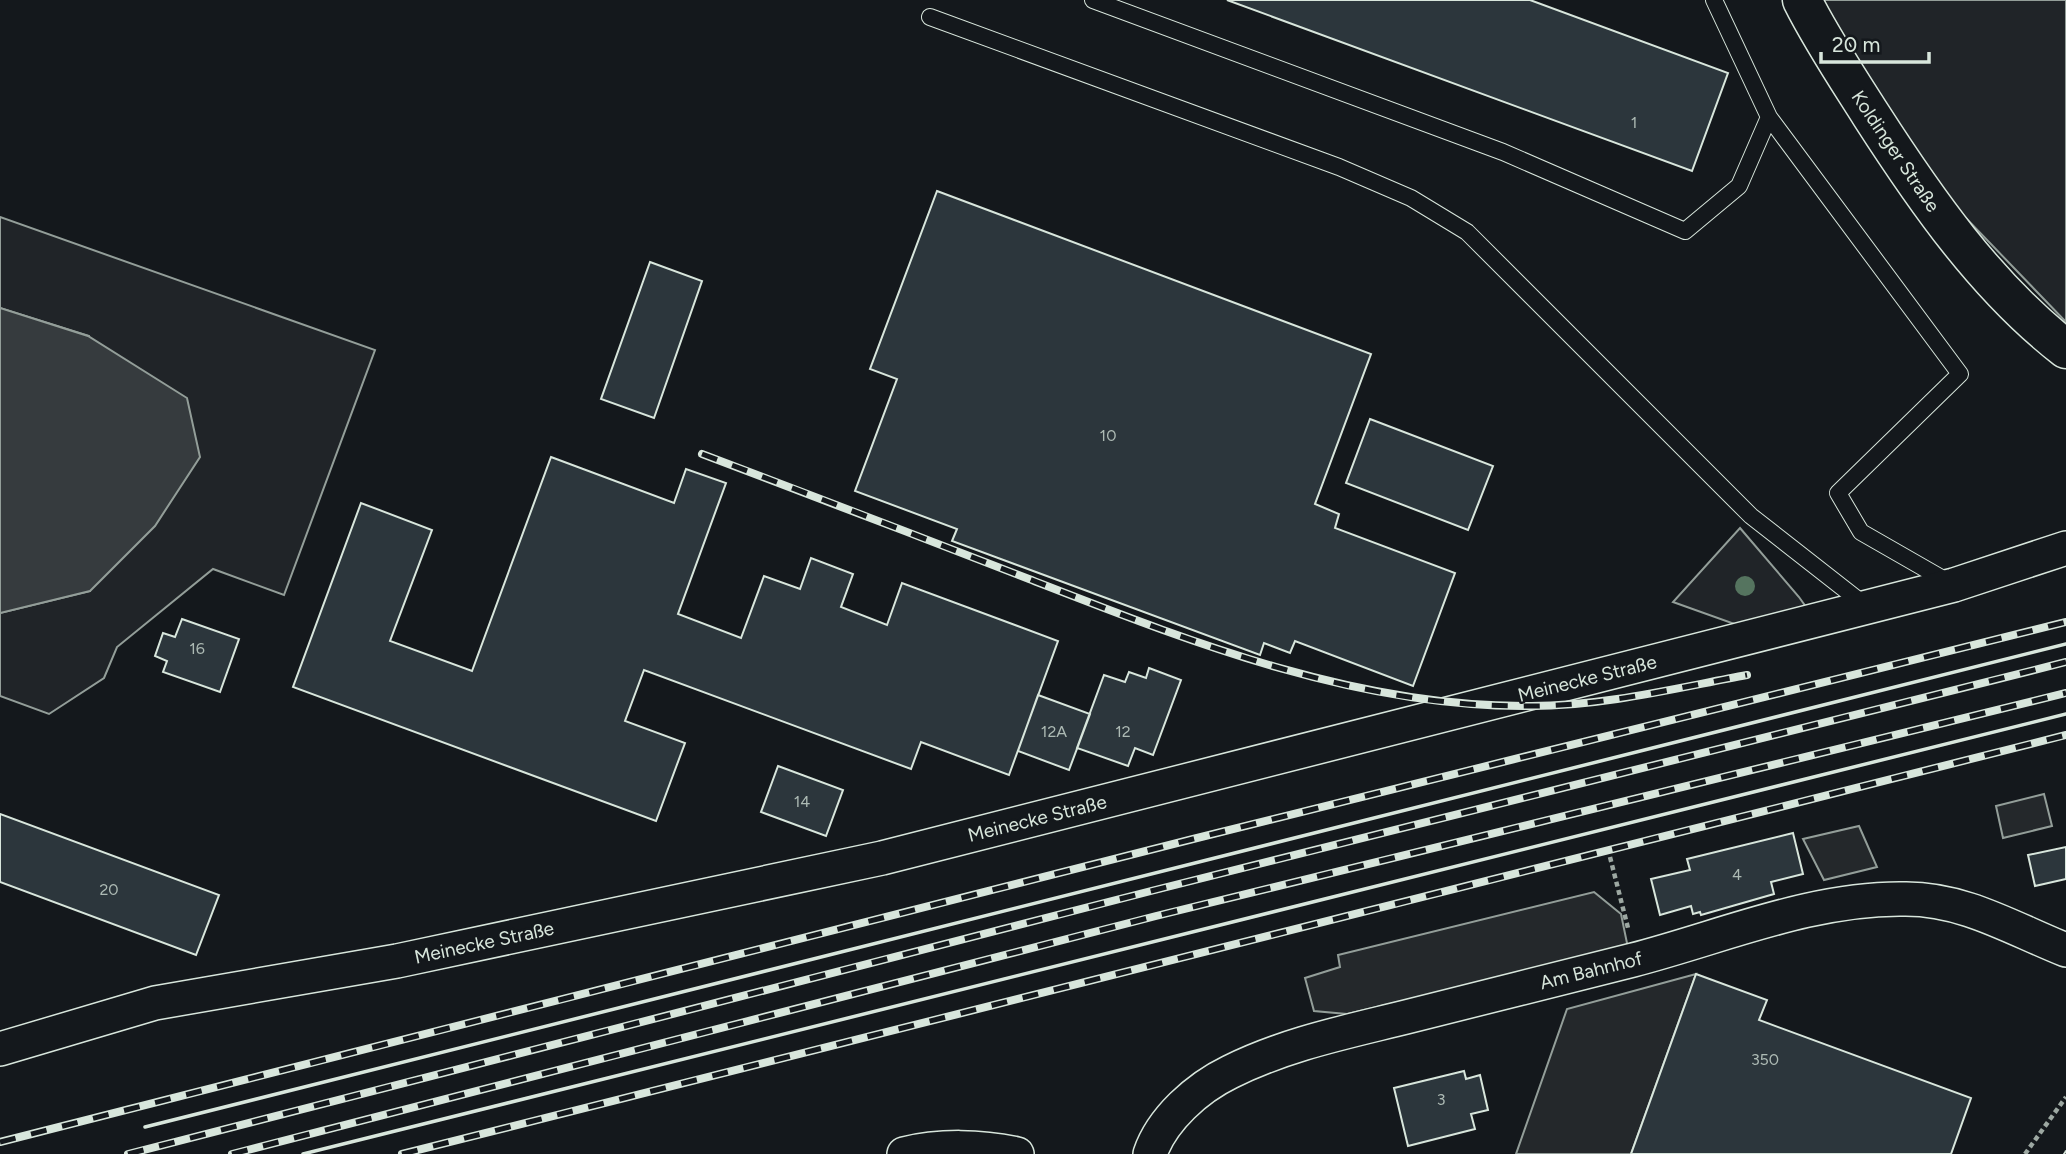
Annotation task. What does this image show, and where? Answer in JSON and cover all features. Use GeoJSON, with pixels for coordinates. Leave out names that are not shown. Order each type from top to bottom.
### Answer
{"type":"FeatureCollection","features":[{"type":"Feature","properties":{"kind":"street","name":"Koldinger Straße"},"geometry":{"type":"LineString","coordinates":[[1802,0],[1819,34],[1920,190],[2013,301],[2038,327],[2066,349]]}},
{"type":"Feature","properties":{"kind":"street","name":"Meinecke Straße"},"geometry":{"type":"LineString","coordinates":[[0,1049],[155,1003],[397,961],[882,858],[1954,585],[2066,548]]}},
{"type":"Feature","properties":{"kind":"street","name":"Am Bahnhof"},"geometry":{"type":"LineString","coordinates":[[1150,1154],[1160,1130],[1198,1094],[1226,1074],[1282,1048],[1633,960],[1807,911],[1860,900],[1908,898],[1946,902],[1980,912],[2066,950]]}},
{"type":"Feature","properties":{"kind":"street"},"geometry":{"type":"LineString","coordinates":[[904,1154],[935,1149],[996,1150],[1017,1154]]}},
{"type":"Feature","properties":{"kind":"lane"},"geometry":{"type":"LineString","coordinates":[[1093,0],[1503,152],[1685,231],[1739,186],[1769,117]]}},
{"type":"Feature","properties":{"kind":"lane"},"geometry":{"type":"LineString","coordinates":[[1714,0],[1769,117],[1960,374],[1838,493],[1861,532],[1954,585]]}},
{"type":"Feature","properties":{"kind":"lane"},"geometry":{"type":"LineString","coordinates":[[930,17],[1339,167],[1411,198],[1466,232],[1751,516],[1868,607]]}},
{"type":"Feature","properties":{"kind":"path"},"geometry":{"type":"LineString","coordinates":[[1610,857],[1633,960]]}},
{"type":"Feature","properties":{"kind":"path"},"geometry":{"type":"LineString","coordinates":[[2025,1154],[2066,1097]]}},
{"type":"Feature","properties":{"kind":"shaded area"},"geometry":{"type":"Polygon","coordinates":[[[1817,0],[2066,0],[2066,322],[1936,187],[1817,0]]]}},
{"type":"Feature","properties":{"kind":"shaded area"},"geometry":{"type":"Polygon","coordinates":[[[0,217],[375,350],[284,595],[213,569],[117,647],[104,678],[49,714],[0,696],[0,613],[90,591],[89,336],[0,308],[0,217]]]}},
{"type":"Feature","properties":{"kind":"shaded area"},"geometry":{"type":"Polygon","coordinates":[[[0,308],[88,336],[187,398],[200,457],[155,526],[90,591],[0,613],[0,308]]]}},
{"type":"Feature","properties":{"kind":"shaded area"},"geometry":{"type":"Polygon","coordinates":[[[1740,528],[1806,607],[1740,626],[1673,602],[1740,528]]]}},
{"type":"Feature","properties":{"kind":"shaded area"},"geometry":{"type":"Polygon","coordinates":[[[2044,794],[2052,826],[2003,838],[1996,806],[2044,794]]]}},
{"type":"Feature","properties":{"kind":"shaded area"},"geometry":{"type":"Polygon","coordinates":[[[1859,826],[1877,867],[1824,880],[1803,839],[1859,826]]]}},
{"type":"Feature","properties":{"kind":"shaded area"},"geometry":{"type":"Polygon","coordinates":[[[1594,892],[1621,914],[1628,948],[1347,1014],[1314,1011],[1305,978],[1340,967],[1338,955],[1594,892]]]}},
{"type":"Feature","properties":{"kind":"shaded area"},"geometry":{"type":"Polygon","coordinates":[[[1696,974],[1631,1154],[1516,1154],[1567,1009],[1696,974]]]}},
{"type":"Feature","properties":{"kind":"building"},"geometry":{"type":"Polygon","coordinates":[[[1227,0],[1530,0],[1728,73],[1692,171],[1227,0]]]}},
{"type":"Feature","properties":{"kind":"building"},"geometry":{"type":"Polygon","coordinates":[[[937,191],[1371,354],[1315,504],[1339,514],[1335,528],[1455,573],[1413,686],[1295,641],[1290,653],[1264,643],[1260,655],[952,541],[957,529],[855,491],[897,379],[870,369],[937,191]]]}},
{"type":"Feature","properties":{"kind":"building"},"geometry":{"type":"Polygon","coordinates":[[[650,262],[702,281],[654,418],[601,399],[650,262]]]}},
{"type":"Feature","properties":{"kind":"building"},"geometry":{"type":"Polygon","coordinates":[[[1370,419],[1493,466],[1468,530],[1346,483],[1370,419]]]}},
{"type":"Feature","properties":{"kind":"building"},"geometry":{"type":"Polygon","coordinates":[[[551,457],[674,503],[686,469],[726,483],[678,614],[741,638],[764,576],[800,589],[811,558],[853,574],[841,607],[887,625],[902,583],[1058,641],[1009,775],[921,742],[911,769],[644,670],[625,721],[685,743],[656,821],[293,687],[361,503],[432,530],[390,641],[472,671],[551,457]]]}},
{"type":"Feature","properties":{"kind":"building"},"geometry":{"type":"Polygon","coordinates":[[[182,619],[239,639],[220,692],[163,672],[167,661],[155,656],[163,633],[175,637],[182,619]]]}},
{"type":"Feature","properties":{"kind":"building"},"geometry":{"type":"Polygon","coordinates":[[[1149,668],[1181,680],[1153,755],[1135,748],[1128,766],[1077,748],[1104,675],[1125,682],[1129,672],[1146,678],[1149,668]]]}},
{"type":"Feature","properties":{"kind":"building"},"geometry":{"type":"Polygon","coordinates":[[[1038,695],[1090,714],[1069,770],[1018,751],[1038,695]]]}},
{"type":"Feature","properties":{"kind":"building"},"geometry":{"type":"Polygon","coordinates":[[[778,766],[843,790],[826,836],[761,812],[778,766]]]}},
{"type":"Feature","properties":{"kind":"building"},"geometry":{"type":"Polygon","coordinates":[[[0,814],[219,895],[196,955],[0,882],[0,814]]]}},
{"type":"Feature","properties":{"kind":"building"},"geometry":{"type":"Polygon","coordinates":[[[1793,833],[1803,874],[1771,882],[1774,894],[1701,915],[1700,912],[1693,914],[1691,906],[1660,915],[1651,879],[1690,870],[1687,859],[1793,833]]]}},
{"type":"Feature","properties":{"kind":"building"},"geometry":{"type":"Polygon","coordinates":[[[2066,847],[2066,879],[2035,886],[2028,855],[2066,847]]]}},
{"type":"Feature","properties":{"kind":"building"},"geometry":{"type":"Polygon","coordinates":[[[1696,974],[1767,1000],[1759,1020],[1971,1098],[1951,1154],[1631,1154],[1696,974]]]}},
{"type":"Feature","properties":{"kind":"building"},"geometry":{"type":"Polygon","coordinates":[[[1464,1071],[1466,1079],[1480,1075],[1488,1110],[1471,1114],[1475,1129],[1408,1146],[1394,1088],[1464,1071]]]}},
{"type":"Feature","properties":{"kind":"railway"},"geometry":{"type":"LineString","coordinates":[[702,454],[1150,625],[1212,647],[1337,683],[1401,696],[1466,704],[1531,706],[1613,700],[1747,675]]}},
{"type":"Feature","properties":{"kind":"railway"},"geometry":{"type":"LineString","coordinates":[[0,1142],[1193,839],[2066,622]]}},
{"type":"Feature","properties":{"kind":"railway"},"geometry":{"type":"LineString","coordinates":[[128,1154],[1151,891],[2066,662]]}},
{"type":"Feature","properties":{"kind":"railway"},"geometry":{"type":"LineString","coordinates":[[232,1154],[1156,916],[2066,693]]}},
{"type":"Feature","properties":{"kind":"railway"},"geometry":{"type":"LineString","coordinates":[[402,1154],[2066,735]]}},
{"type":"Feature","properties":{"kind":"wall"},"geometry":{"type":"LineString","coordinates":[[145,1127],[2066,644]]}},
{"type":"Feature","properties":{"kind":"wall"},"geometry":{"type":"LineString","coordinates":[[303,1154],[2066,714]]}}]}
